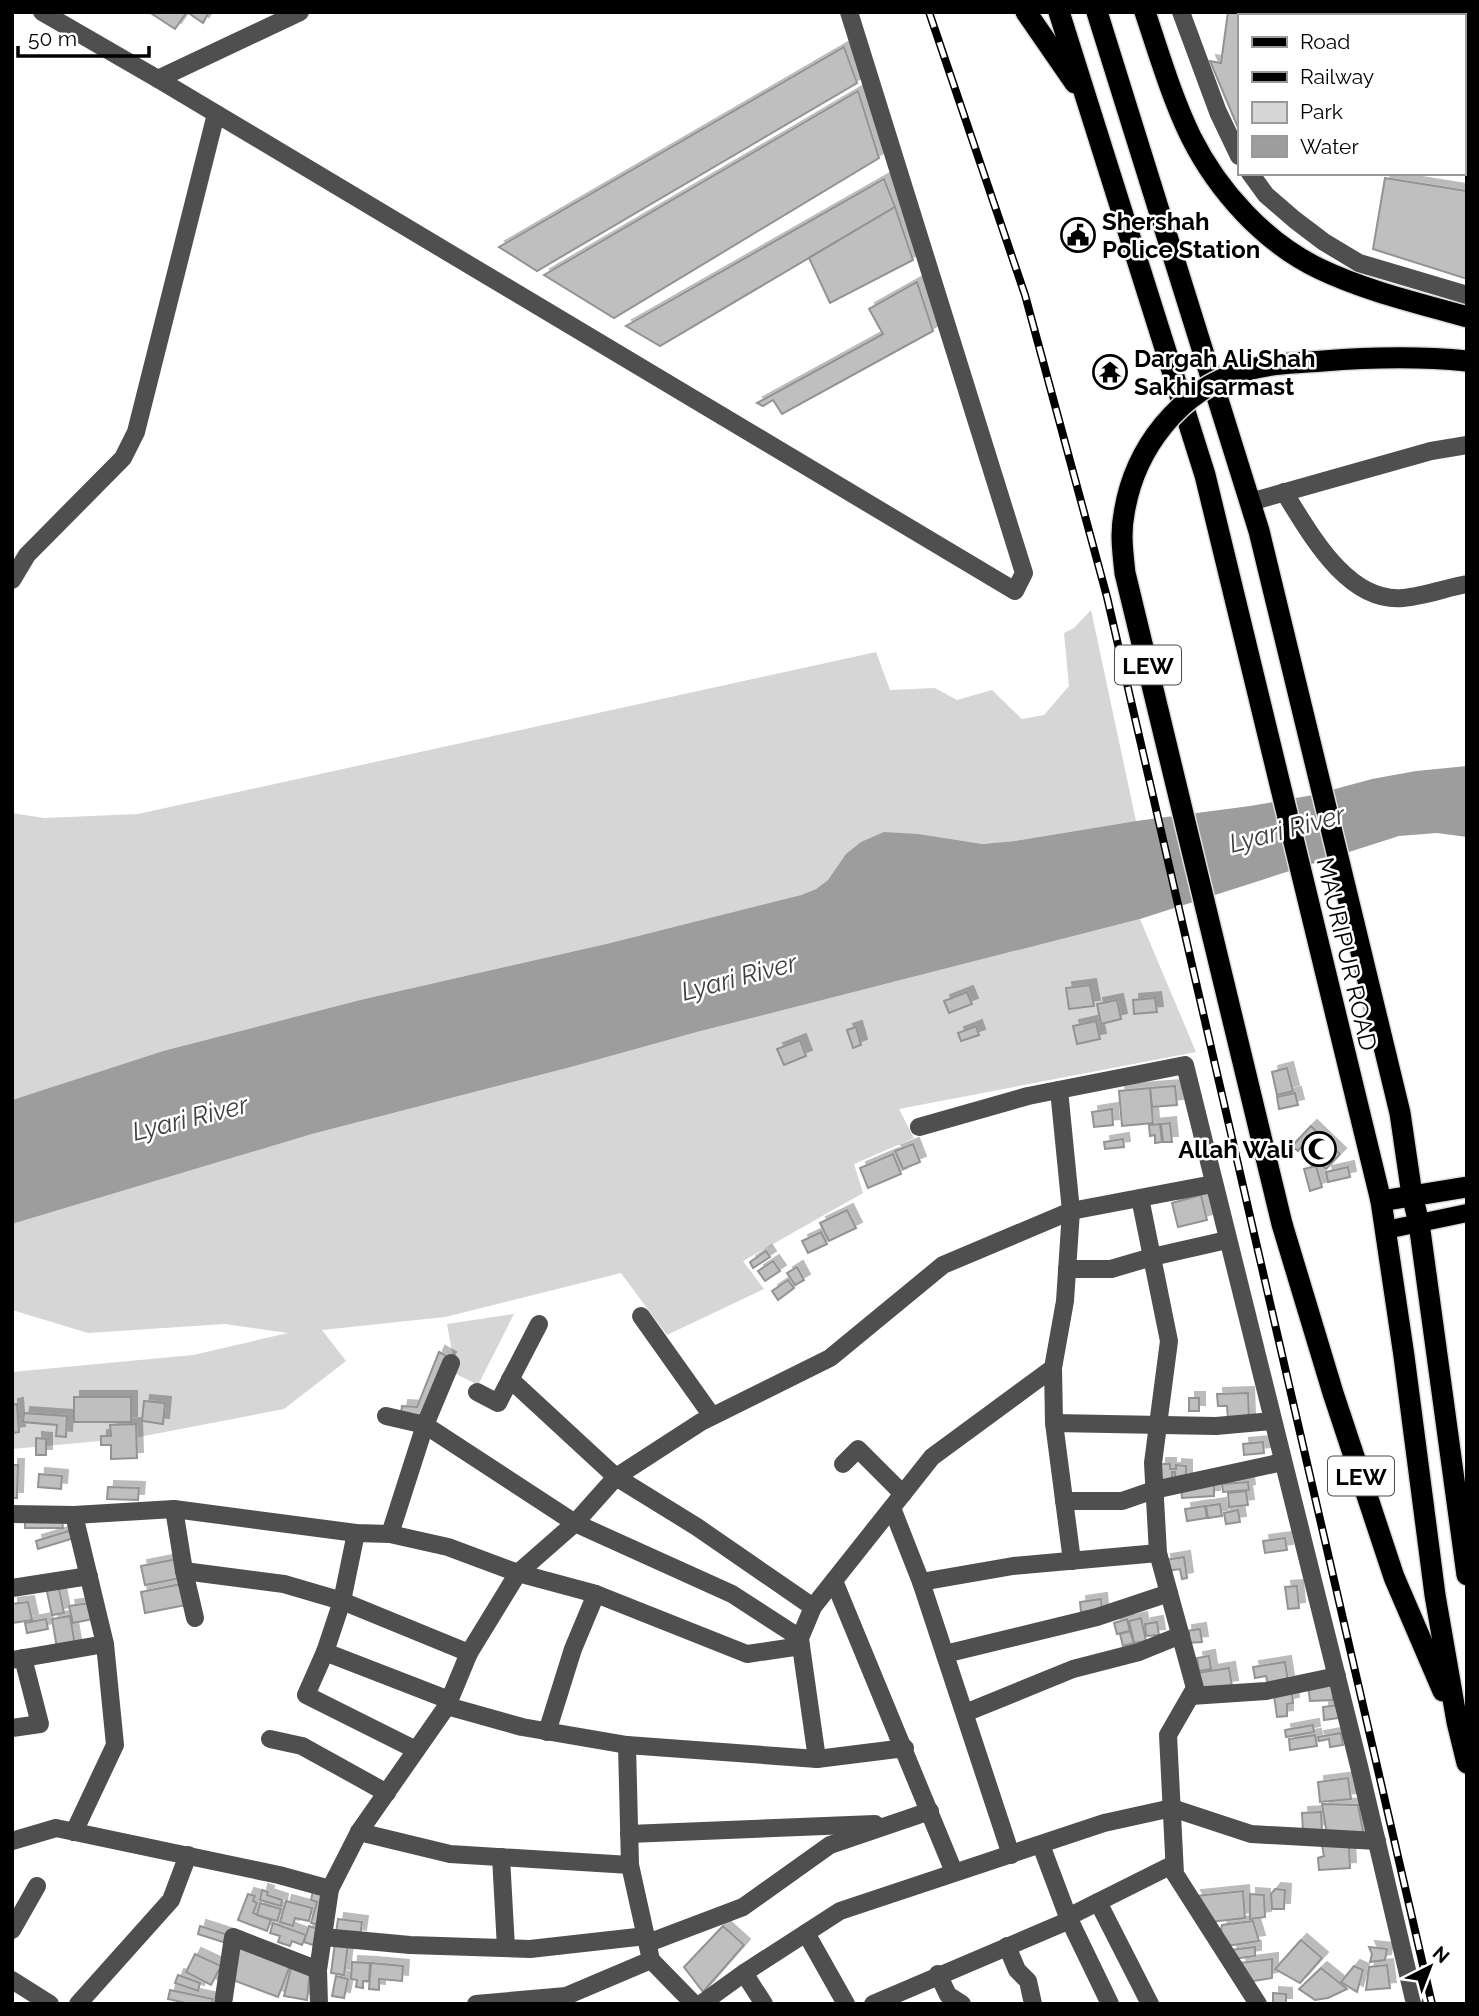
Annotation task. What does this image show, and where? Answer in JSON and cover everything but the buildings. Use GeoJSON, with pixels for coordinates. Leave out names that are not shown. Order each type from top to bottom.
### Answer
{"type":"FeatureCollection","features":[{"type":"Feature","properties":{"kind":"highway"},"geometry":{"type":"LineString","coordinates":[[1026,12],[1088,102]]}},
{"type":"Feature","properties":{"kind":"highway","name":"MAURIPUR ROAD"},"geometry":{"type":"LineString","coordinates":[[1059,12],[1200,461],[1381,1200],[1435,1594],[1457,1722],[1467,1763]]}},
{"type":"Feature","properties":{"kind":"highway","name":"MAURIPUR ROAD"},"geometry":{"type":"LineString","coordinates":[[1097,12],[1259,531],[1400,1113],[1412,1195],[1419,1223],[1467,1575]]}},
{"type":"Feature","properties":{"kind":"highway"},"geometry":{"type":"LineString","coordinates":[[1145,12],[1191,137],[1219,182],[1248,217],[1285,248],[1319,269],[1361,286],[1467,317]]}},
{"type":"Feature","properties":{"kind":"highway","name":"LEW"},"geometry":{"type":"LineString","coordinates":[[1457,1722],[1394,1577],[1333,1393],[1282,1224],[1125,573],[1122,545],[1127,498],[1139,462],[1153,438],[1171,416],[1192,397],[1233,375],[1269,365],[1379,357],[1421,356],[1467,361]]}},
{"type":"Feature","properties":{"kind":"highway"},"geometry":{"type":"LineString","coordinates":[[1381,1200],[1467,1187]]}},
{"type":"Feature","properties":{"kind":"main road"},"geometry":{"type":"LineString","coordinates":[[1386,1230],[1467,1213]]}},
{"type":"Feature","properties":{"kind":"street"},"geometry":{"type":"LineString","coordinates":[[42,12],[1015,592],[1024,573],[849,12]]}},
{"type":"Feature","properties":{"kind":"street"},"geometry":{"type":"LineString","coordinates":[[158,79],[300,12]]}},
{"type":"Feature","properties":{"kind":"street"},"geometry":{"type":"LineString","coordinates":[[1181,12],[1218,112],[1238,154]]}},
{"type":"Feature","properties":{"kind":"street"},"geometry":{"type":"LineString","coordinates":[[12,580],[27,555],[123,458],[136,432],[216,114]]}},
{"type":"Feature","properties":{"kind":"street"},"geometry":{"type":"LineString","coordinates":[[1251,175],[1266,195],[1295,220],[1324,242],[1359,262],[1467,295]]}},
{"type":"Feature","properties":{"kind":"street"},"geometry":{"type":"LineString","coordinates":[[1250,502],[1431,451],[1467,445]]}},
{"type":"Feature","properties":{"kind":"street"},"geometry":{"type":"LineString","coordinates":[[1284,492],[1322,552],[1343,574],[1370,592],[1402,598],[1467,584]]}},
{"type":"Feature","properties":{"kind":"street"},"geometry":{"type":"LineString","coordinates":[[919,1127],[1028,1096],[1185,1065],[1337,1676],[1415,2004]]}},
{"type":"Feature","properties":{"kind":"street"},"geometry":{"type":"LineString","coordinates":[[1059,1090],[1072,1211],[1065,1301],[1053,1368],[1054,1423],[1072,1561]]}},
{"type":"Feature","properties":{"kind":"street"},"geometry":{"type":"LineString","coordinates":[[319,2004],[318,1970],[330,1889],[359,1832],[448,1703],[469,1653],[518,1573],[575,1523],[616,1477],[712,1416],[830,1358],[943,1265],[1072,1211],[1213,1184]]}},
{"type":"Feature","properties":{"kind":"street"},"geometry":{"type":"LineString","coordinates":[[1140,1198],[1170,1340],[1153,1463],[1158,1553],[1195,1688],[1168,1735],[1175,1874],[1258,2004]]}},
{"type":"Feature","properties":{"kind":"street"},"geometry":{"type":"LineString","coordinates":[[1067,1269],[1111,1269],[1152,1256],[1227,1240]]}},
{"type":"Feature","properties":{"kind":"street"},"geometry":{"type":"LineString","coordinates":[[641,1316],[712,1416]]}},
{"type":"Feature","properties":{"kind":"street"},"geometry":{"type":"LineString","coordinates":[[477,1391],[498,1403],[539,1324]]}},
{"type":"Feature","properties":{"kind":"street"},"geometry":{"type":"LineString","coordinates":[[390,1534],[425,1425],[451,1363]]}},
{"type":"Feature","properties":{"kind":"street"},"geometry":{"type":"LineString","coordinates":[[817,1759],[800,1642],[813,1607],[932,1457],[1053,1368]]}},
{"type":"Feature","properties":{"kind":"street"},"geometry":{"type":"LineString","coordinates":[[510,1379],[616,1477],[697,1527],[813,1607]]}},
{"type":"Feature","properties":{"kind":"street"},"geometry":{"type":"LineString","coordinates":[[386,1416],[425,1425],[575,1523],[732,1594],[800,1642]]}},
{"type":"Feature","properties":{"kind":"street"},"geometry":{"type":"LineString","coordinates":[[1054,1423],[1216,1426],[1273,1421]]}},
{"type":"Feature","properties":{"kind":"street"},"geometry":{"type":"LineString","coordinates":[[843,1464],[858,1449],[898,1501],[921,1582],[1012,1855]]}},
{"type":"Feature","properties":{"kind":"street"},"geometry":{"type":"LineString","coordinates":[[1064,1501],[1122,1501],[1154,1490],[1283,1462]]}},
{"type":"Feature","properties":{"kind":"street"},"geometry":{"type":"LineString","coordinates":[[12,1514],[74,1515],[174,1509],[356,1533],[390,1534],[448,1547],[518,1573],[596,1594],[747,1654],[800,1642]]}},
{"type":"Feature","properties":{"kind":"street"},"geometry":{"type":"LineString","coordinates":[[174,1509],[195,1618]]}},
{"type":"Feature","properties":{"kind":"street"},"geometry":{"type":"LineString","coordinates":[[74,1515],[105,1644],[114,1745],[74,1832]]}},
{"type":"Feature","properties":{"kind":"street"},"geometry":{"type":"LineString","coordinates":[[356,1533],[342,1601],[325,1652],[306,1695],[416,1750]]}},
{"type":"Feature","properties":{"kind":"street"},"geometry":{"type":"LineString","coordinates":[[921,1582],[1013,1566],[1158,1553]]}},
{"type":"Feature","properties":{"kind":"street"},"geometry":{"type":"LineString","coordinates":[[184,1571],[284,1584],[342,1601],[469,1653]]}},
{"type":"Feature","properties":{"kind":"street"},"geometry":{"type":"LineString","coordinates":[[12,1588],[89,1576]]}},
{"type":"Feature","properties":{"kind":"street"},"geometry":{"type":"LineString","coordinates":[[834,1581],[954,1872]]}},
{"type":"Feature","properties":{"kind":"street"},"geometry":{"type":"LineString","coordinates":[[945,1654],[1097,1618],[1169,1593]]}},
{"type":"Feature","properties":{"kind":"street"},"geometry":{"type":"LineString","coordinates":[[547,1732],[573,1650],[596,1594]]}},
{"type":"Feature","properties":{"kind":"street"},"geometry":{"type":"LineString","coordinates":[[965,1713],[1073,1669],[1139,1651],[1181,1635]]}},
{"type":"Feature","properties":{"kind":"street"},"geometry":{"type":"LineString","coordinates":[[12,1728],[40,1724],[18,1659],[105,1644]]}},
{"type":"Feature","properties":{"kind":"street"},"geometry":{"type":"LineString","coordinates":[[325,1652],[448,1703],[547,1732],[627,1745],[817,1759],[905,1748]]}},
{"type":"Feature","properties":{"kind":"street"},"geometry":{"type":"LineString","coordinates":[[1191,1696],[1266,1690],[1337,1676]]}},
{"type":"Feature","properties":{"kind":"street"},"geometry":{"type":"LineString","coordinates":[[270,1739],[302,1746],[387,1793]]}},
{"type":"Feature","properties":{"kind":"street"},"geometry":{"type":"LineString","coordinates":[[627,1745],[630,1866],[648,1946],[694,2004]]}},
{"type":"Feature","properties":{"kind":"street"},"geometry":{"type":"LineString","coordinates":[[701,2004],[840,1911],[1104,1823],[1171,1808],[1251,1833],[1377,1841]]}},
{"type":"Feature","properties":{"kind":"street"},"geometry":{"type":"LineString","coordinates":[[476,2004],[566,1996],[648,1946],[743,1906],[830,1845],[930,1811]]}},
{"type":"Feature","properties":{"kind":"street"},"geometry":{"type":"LineString","coordinates":[[629,1834],[896,1823]]}},
{"type":"Feature","properties":{"kind":"street"},"geometry":{"type":"LineString","coordinates":[[12,1841],[56,1828],[188,1855],[330,1889]]}},
{"type":"Feature","properties":{"kind":"street"},"geometry":{"type":"LineString","coordinates":[[359,1832],[450,1854],[630,1866]]}},
{"type":"Feature","properties":{"kind":"street"},"geometry":{"type":"LineString","coordinates":[[1041,1844],[1069,1918],[1110,2004]]}},
{"type":"Feature","properties":{"kind":"street"},"geometry":{"type":"LineString","coordinates":[[79,2004],[171,1900],[188,1855]]}},
{"type":"Feature","properties":{"kind":"street"},"geometry":{"type":"LineString","coordinates":[[501,1857],[506,1948]]}},
{"type":"Feature","properties":{"kind":"street"},"geometry":{"type":"LineString","coordinates":[[885,2001],[938,1974],[1007,1947],[1069,1918],[1174,1864]]}},
{"type":"Feature","properties":{"kind":"street"},"geometry":{"type":"LineString","coordinates":[[12,1930],[37,1886]]}},
{"type":"Feature","properties":{"kind":"street"},"geometry":{"type":"LineString","coordinates":[[1098,1902],[1150,2004]]}},
{"type":"Feature","properties":{"kind":"street"},"geometry":{"type":"LineString","coordinates":[[806,1933],[846,2004]]}},
{"type":"Feature","properties":{"kind":"street"},"geometry":{"type":"LineString","coordinates":[[223,2004],[233,1937],[318,1970]]}},
{"type":"Feature","properties":{"kind":"street"},"geometry":{"type":"LineString","coordinates":[[323,1937],[410,1945],[530,1949],[648,1946]]}},
{"type":"Feature","properties":{"kind":"street"},"geometry":{"type":"LineString","coordinates":[[1007,1947],[1017,1970],[1028,1981],[1032,2004]]}},
{"type":"Feature","properties":{"kind":"street"},"geometry":{"type":"LineString","coordinates":[[744,1973],[764,2004]]}},
{"type":"Feature","properties":{"kind":"street"},"geometry":{"type":"LineString","coordinates":[[938,1974],[948,1995],[961,2004]]}},
{"type":"Feature","properties":{"kind":"street"},"geometry":{"type":"LineString","coordinates":[[12,1980],[50,2004]]}},
{"type":"Feature","properties":{"kind":"green space"},"geometry":{"type":"Polygon","coordinates":[[[1091,610],[1136,821],[1015,841],[982,844],[954,841],[828,880],[801,895],[606,944],[360,1000],[163,1051],[12,1100],[12,813],[44,818],[138,814],[876,652],[890,690],[935,688],[957,700],[992,690],[1022,719],[1044,715],[1069,686],[1064,633],[1074,628],[1091,610]]]}},
{"type":"Feature","properties":{"kind":"green space"},"geometry":{"type":"Polygon","coordinates":[[[1140,919],[1196,1052],[899,1109],[914,1138],[854,1164],[863,1193],[743,1261],[764,1289],[667,1335],[621,1273],[445,1317],[322,1330],[346,1361],[284,1409],[134,1438],[12,1449],[12,1372],[193,1355],[288,1333],[225,1324],[88,1333],[12,1310],[12,1224],[312,1134],[1140,919]]]}},
{"type":"Feature","properties":{"kind":"green space"},"geometry":{"type":"Polygon","coordinates":[[[514,1314],[478,1385],[456,1374],[447,1324],[514,1314]]]}},
{"type":"Feature","properties":{"kind":"water","name":"Lyari River"},"geometry":{"type":"Polygon","coordinates":[[[1467,766],[1467,837],[1437,833],[1399,836],[1140,919],[312,1134],[12,1224],[12,1100],[163,1051],[360,1000],[606,944],[801,895],[828,880],[846,854],[861,842],[884,832],[918,834],[982,844],[1015,841],[1250,806],[1313,795],[1372,779],[1467,766]]]}},
{"type":"Feature","properties":{"kind":"railway"},"geometry":{"type":"LineString","coordinates":[[929,12],[1025,295],[1107,597],[1432,2004]]}},
{"type":"Feature","properties":{"kind":"place","name":"Shershah Police Station"},"geometry":{"type":"Point","coordinates":[1078,235]}},
{"type":"Feature","properties":{"kind":"place","name":"Dargah Ali Shah Sakhi sarmast"},"geometry":{"type":"Point","coordinates":[1110,372]}},
{"type":"Feature","properties":{"kind":"place","name":"Allah Wali"},"geometry":{"type":"Point","coordinates":[1319,1149]}}]}
